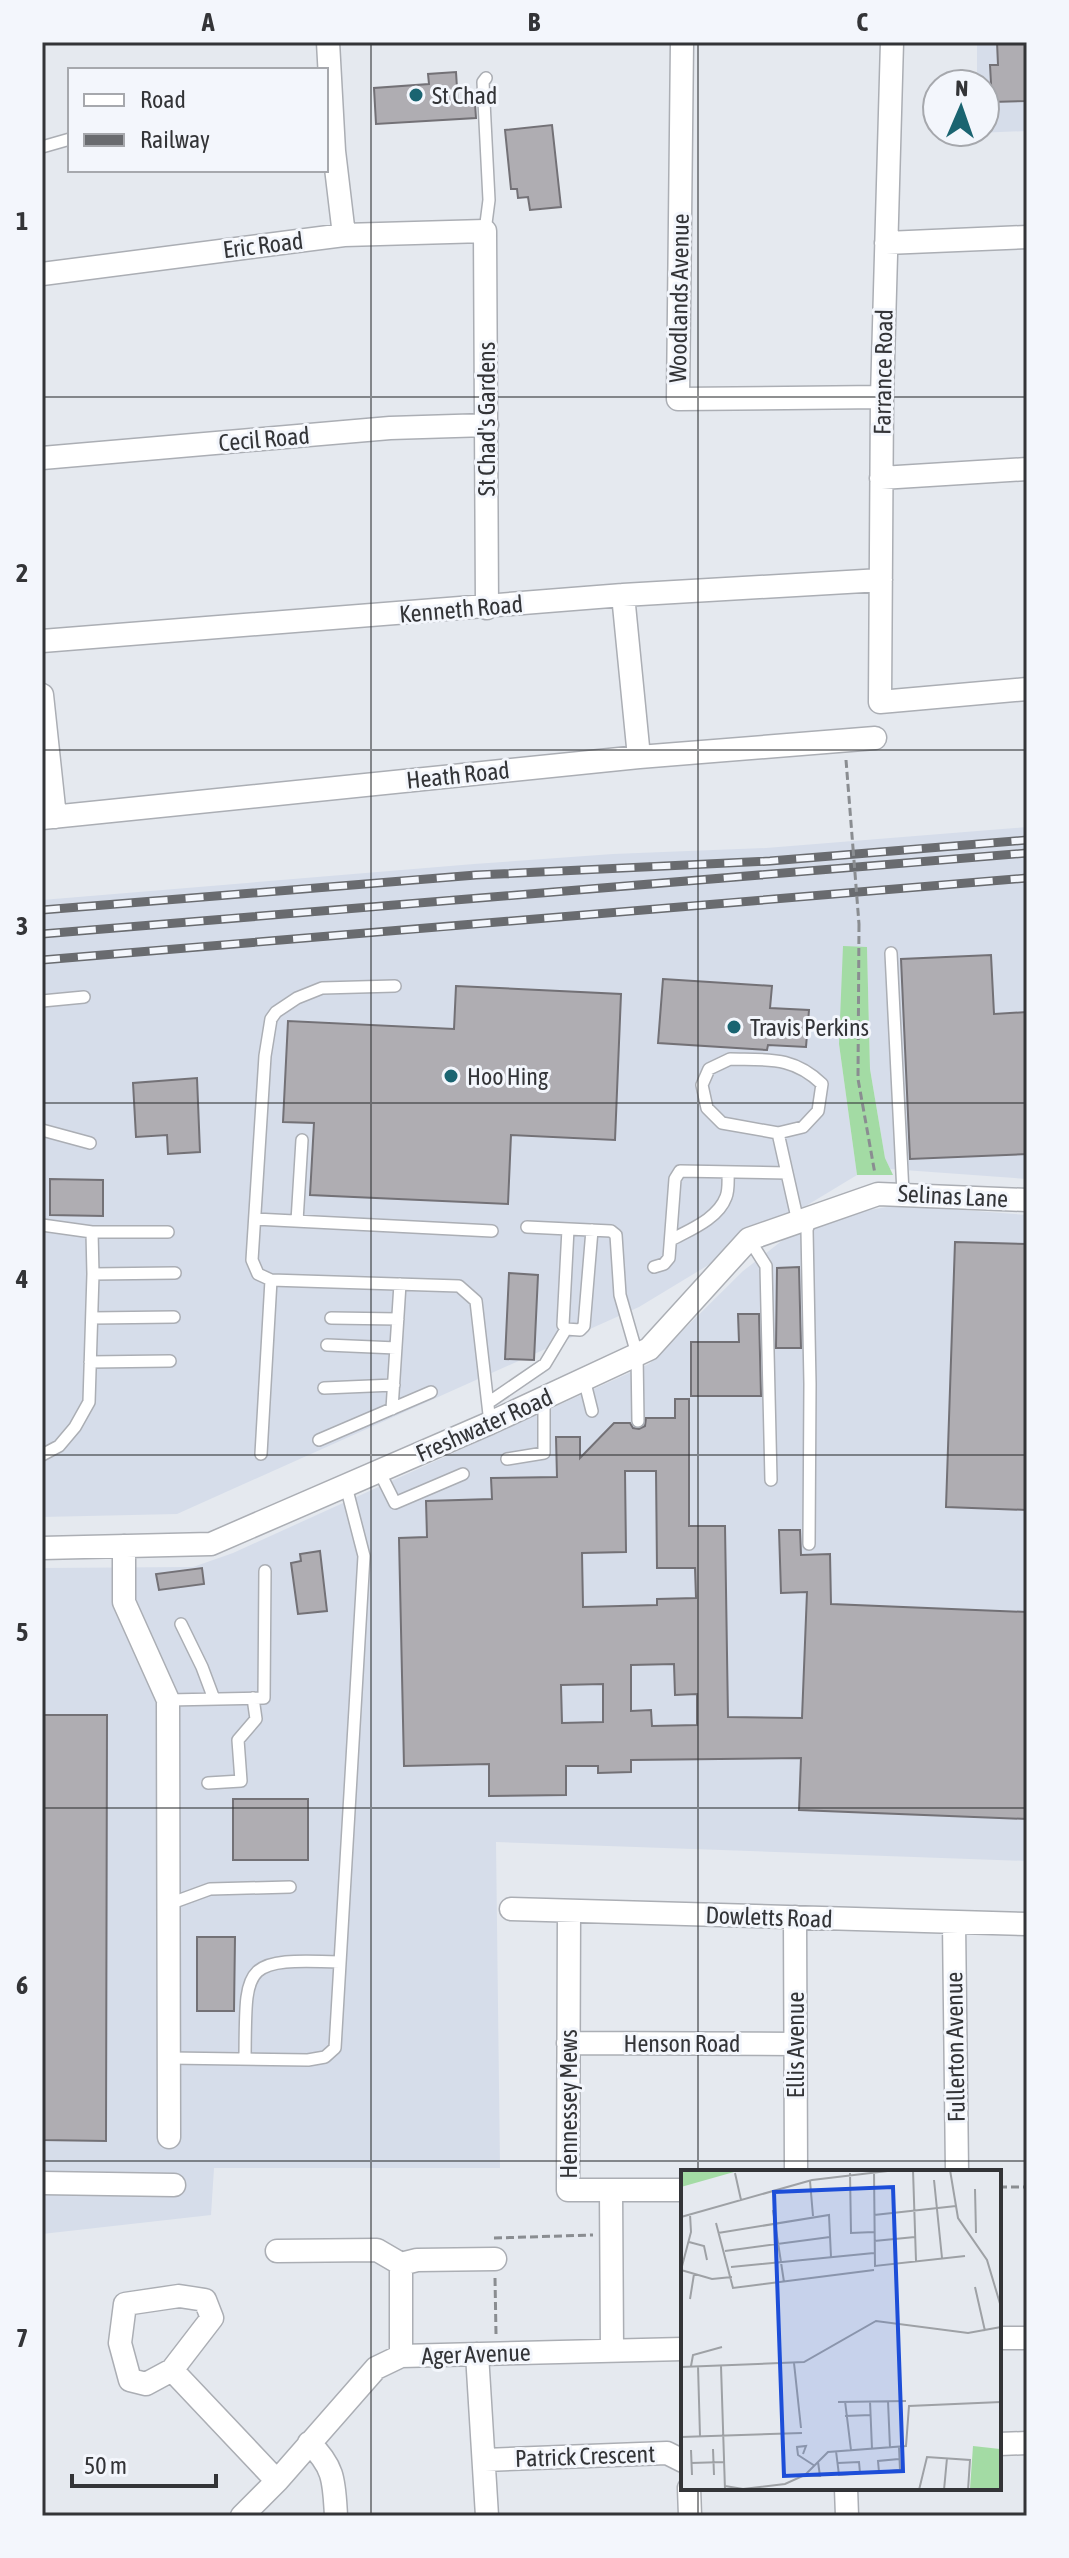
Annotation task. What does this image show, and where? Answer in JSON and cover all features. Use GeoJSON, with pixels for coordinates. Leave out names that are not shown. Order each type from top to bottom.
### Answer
{"type":"FeatureCollection","features":[{"type":"Feature","properties":{"kind":"street"},"geometry":{"type":"LineString","coordinates":[[328,42],[334,151],[344,235]]}},
{"type":"Feature","properties":{"kind":"street","name":"Woodlands Avenue"},"geometry":{"type":"LineString","coordinates":[[682,42],[678,399],[882,397]]}},
{"type":"Feature","properties":{"kind":"street","name":"Farrance Road"},"geometry":{"type":"LineString","coordinates":[[892,42],[882,397],[880,702],[1027,689]]}},
{"type":"Feature","properties":{"kind":"street","name":"Eric Road"},"geometry":{"type":"LineString","coordinates":[[42,274],[344,235],[485,231]]}},
{"type":"Feature","properties":{"kind":"street","name":"St Chad's Gardens"},"geometry":{"type":"LineString","coordinates":[[485,231],[487,608]]}},
{"type":"Feature","properties":{"kind":"street"},"geometry":{"type":"LineString","coordinates":[[886,243],[1027,237]]}},
{"type":"Feature","properties":{"kind":"street","name":"Cecil Road"},"geometry":{"type":"LineString","coordinates":[[42,458],[390,428],[487,425]]}},
{"type":"Feature","properties":{"kind":"street"},"geometry":{"type":"LineString","coordinates":[[881,478],[1027,469]]}},
{"type":"Feature","properties":{"kind":"street","name":"Kenneth Road"},"geometry":{"type":"LineString","coordinates":[[42,641],[623,595],[881,580]]}},
{"type":"Feature","properties":{"kind":"street"},"geometry":{"type":"LineString","coordinates":[[623,595],[639,757]]}},
{"type":"Feature","properties":{"kind":"street"},"geometry":{"type":"LineString","coordinates":[[42,695],[48,817]]}},
{"type":"Feature","properties":{"kind":"street","name":"Heath Road"},"geometry":{"type":"LineString","coordinates":[[48,817],[639,757],[875,738]]}},
{"type":"Feature","properties":{"kind":"street","name":"Selinas Lane"},"geometry":{"type":"LineString","coordinates":[[878,1194],[1027,1200]]}},
{"type":"Feature","properties":{"kind":"street","name":"Freshwater Road"},"geometry":{"type":"LineString","coordinates":[[42,1548],[211,1544],[379,1471],[489,1413],[544,1398],[649,1349],[749,1239],[878,1194]]}},
{"type":"Feature","properties":{"kind":"street"},"geometry":{"type":"LineString","coordinates":[[124,1546],[124,1602],[168,1700],[169,2137]]}},
{"type":"Feature","properties":{"kind":"street","name":"Dowletts Road"},"geometry":{"type":"LineString","coordinates":[[511,1909],[1027,1924]]}},
{"type":"Feature","properties":{"kind":"street","name":"Hennessey Mews"},"geometry":{"type":"LineString","coordinates":[[569,1911],[568,2190],[611,2190],[612,2350]]}},
{"type":"Feature","properties":{"kind":"street","name":"Ellis Avenue"},"geometry":{"type":"LineString","coordinates":[[795,1917],[796,2170]]}},
{"type":"Feature","properties":{"kind":"street","name":"Fullerton Avenue"},"geometry":{"type":"LineString","coordinates":[[954,1922],[957,2170]]}},
{"type":"Feature","properties":{"kind":"street","name":"Henson Road"},"geometry":{"type":"LineString","coordinates":[[568,2043],[795,2044]]}},
{"type":"Feature","properties":{"kind":"street"},"geometry":{"type":"LineString","coordinates":[[42,2183],[174,2185]]}},
{"type":"Feature","properties":{"kind":"street"},"geometry":{"type":"LineString","coordinates":[[611,2190],[681,2190]]}},
{"type":"Feature","properties":{"kind":"street"},"geometry":{"type":"LineString","coordinates":[[277,2251],[377,2250],[401,2264],[417,2260],[495,2259]]}},
{"type":"Feature","properties":{"kind":"street"},"geometry":{"type":"LineString","coordinates":[[401,2264],[401,2356]]}},
{"type":"Feature","properties":{"kind":"street"},"geometry":{"type":"LineString","coordinates":[[179,2296],[205,2300],[212,2318],[172,2370],[146,2384],[130,2380],[120,2343],[125,2304],[179,2296]]}},
{"type":"Feature","properties":{"kind":"street"},"geometry":{"type":"LineString","coordinates":[[1001,2338],[1027,2338]]}},
{"type":"Feature","properties":{"kind":"street","name":"Ager Avenue"},"geometry":{"type":"LineString","coordinates":[[242,2516],[277,2481],[376,2368],[401,2356],[681,2349]]}},
{"type":"Feature","properties":{"kind":"street"},"geometry":{"type":"LineString","coordinates":[[487,2354],[487,2516]]}},
{"type":"Feature","properties":{"kind":"street"},"geometry":{"type":"LineString","coordinates":[[172,2370],[277,2481]]}},
{"type":"Feature","properties":{"kind":"street"},"geometry":{"type":"LineString","coordinates":[[309,2443],[324,2457],[333,2478],[336,2516]]}},
{"type":"Feature","properties":{"kind":"street"},"geometry":{"type":"LineString","coordinates":[[1001,2444],[1027,2443]]}},
{"type":"Feature","properties":{"kind":"street","name":"Patrick Crescent"},"geometry":{"type":"LineString","coordinates":[[485,2460],[667,2453],[681,2460]]}},
{"type":"Feature","properties":{"kind":"street"},"geometry":{"type":"LineString","coordinates":[[689,2490],[690,2516]]}},
{"type":"Feature","properties":{"kind":"street"},"geometry":{"type":"LineString","coordinates":[[846,2490],[847,2516]]}},
{"type":"Feature","properties":{"kind":"lane"},"geometry":{"type":"LineString","coordinates":[[485,231],[489,200],[483,82],[486,78]]}},
{"type":"Feature","properties":{"kind":"lane"},"geometry":{"type":"LineString","coordinates":[[42,147],[68,140]]}},
{"type":"Feature","properties":{"kind":"lane"},"geometry":{"type":"LineString","coordinates":[[891,953],[903,1193]]}},
{"type":"Feature","properties":{"kind":"lane"},"geometry":{"type":"LineString","coordinates":[[395,986],[322,988],[297,998],[271,1019],[265,1056],[252,1260],[258,1274],[271,1280],[459,1286],[476,1301],[489,1413]]}},
{"type":"Feature","properties":{"kind":"lane"},"geometry":{"type":"LineString","coordinates":[[42,1001],[84,997]]}},
{"type":"Feature","properties":{"kind":"lane"},"geometry":{"type":"LineString","coordinates":[[730,1059],[781,1061],[806,1069],[822,1084],[818,1111],[803,1127],[778,1133],[722,1123],[707,1108],[702,1085],[709,1069],[730,1059]]}},
{"type":"Feature","properties":{"kind":"lane"},"geometry":{"type":"LineString","coordinates":[[42,1130],[90,1143]]}},
{"type":"Feature","properties":{"kind":"lane"},"geometry":{"type":"LineString","coordinates":[[778,1133],[787,1173],[807,1230],[811,1399],[809,1544]]}},
{"type":"Feature","properties":{"kind":"lane"},"geometry":{"type":"LineString","coordinates":[[297,1221],[302,1140]]}},
{"type":"Feature","properties":{"kind":"lane"},"geometry":{"type":"LineString","coordinates":[[654,1267],[664,1264],[669,1258],[677,1174],[680,1171],[787,1173]]}},
{"type":"Feature","properties":{"kind":"lane"},"geometry":{"type":"LineString","coordinates":[[671,1240],[718,1209],[727,1197],[728,1172]]}},
{"type":"Feature","properties":{"kind":"lane"},"geometry":{"type":"LineString","coordinates":[[255,1219],[492,1231]]}},
{"type":"Feature","properties":{"kind":"lane"},"geometry":{"type":"LineString","coordinates":[[42,1225],[92,1232],[168,1232]]}},
{"type":"Feature","properties":{"kind":"lane"},"geometry":{"type":"LineString","coordinates":[[527,1227],[611,1231],[616,1235],[620,1295],[637,1354],[638,1421]]}},
{"type":"Feature","properties":{"kind":"lane"},"geometry":{"type":"LineString","coordinates":[[566,1329],[563,1325],[568,1229]]}},
{"type":"Feature","properties":{"kind":"lane"},"geometry":{"type":"LineString","coordinates":[[566,1329],[580,1330],[584,1326],[592,1230]]}},
{"type":"Feature","properties":{"kind":"lane"},"geometry":{"type":"LineString","coordinates":[[42,1455],[59,1446],[75,1427],[89,1402],[92,1232]]}},
{"type":"Feature","properties":{"kind":"lane"},"geometry":{"type":"LineString","coordinates":[[749,1239],[766,1266],[771,1480]]}},
{"type":"Feature","properties":{"kind":"lane"},"geometry":{"type":"LineString","coordinates":[[93,1274],[175,1273]]}},
{"type":"Feature","properties":{"kind":"lane"},"geometry":{"type":"LineString","coordinates":[[261,1454],[271,1280]]}},
{"type":"Feature","properties":{"kind":"lane"},"geometry":{"type":"LineString","coordinates":[[392,1409],[400,1284]]}},
{"type":"Feature","properties":{"kind":"lane"},"geometry":{"type":"LineString","coordinates":[[92,1318],[174,1317]]}},
{"type":"Feature","properties":{"kind":"lane"},"geometry":{"type":"LineString","coordinates":[[331,1318],[398,1319]]}},
{"type":"Feature","properties":{"kind":"lane"},"geometry":{"type":"LineString","coordinates":[[489,1413],[545,1364],[566,1329]]}},
{"type":"Feature","properties":{"kind":"lane"},"geometry":{"type":"LineString","coordinates":[[327,1345],[396,1348]]}},
{"type":"Feature","properties":{"kind":"lane"},"geometry":{"type":"LineString","coordinates":[[90,1362],[170,1361]]}},
{"type":"Feature","properties":{"kind":"lane"},"geometry":{"type":"LineString","coordinates":[[584,1379],[592,1411]]}},
{"type":"Feature","properties":{"kind":"lane"},"geometry":{"type":"LineString","coordinates":[[324,1388],[394,1385]]}},
{"type":"Feature","properties":{"kind":"lane"},"geometry":{"type":"LineString","coordinates":[[319,1440],[431,1392]]}},
{"type":"Feature","properties":{"kind":"lane"},"geometry":{"type":"LineString","coordinates":[[507,1459],[544,1453],[544,1398]]}},
{"type":"Feature","properties":{"kind":"lane"},"geometry":{"type":"LineString","coordinates":[[379,1471],[395,1503],[463,1474]]}},
{"type":"Feature","properties":{"kind":"lane"},"geometry":{"type":"LineString","coordinates":[[170,2058],[308,2060],[329,2055],[336,2041],[364,1556],[346,1486]]}},
{"type":"Feature","properties":{"kind":"lane"},"geometry":{"type":"LineString","coordinates":[[168,1700],[264,1698],[265,1571]]}},
{"type":"Feature","properties":{"kind":"lane"},"geometry":{"type":"LineString","coordinates":[[181,1624],[214,1699]]}},
{"type":"Feature","properties":{"kind":"lane"},"geometry":{"type":"LineString","coordinates":[[208,1783],[241,1781],[238,1740],[256,1719],[253,1698]]}},
{"type":"Feature","properties":{"kind":"lane"},"geometry":{"type":"LineString","coordinates":[[169,1904],[210,1889],[290,1887]]}},
{"type":"Feature","properties":{"kind":"lane"},"geometry":{"type":"LineString","coordinates":[[245,2059],[247,1990],[260,1969],[268,1963],[282,1961],[340,1962]]}},
{"type":"Feature","properties":{"kind":"path"},"geometry":{"type":"LineString","coordinates":[[845,740],[861,947],[858,1079],[878,1194]]}},
{"type":"Feature","properties":{"kind":"path"},"geometry":{"type":"LineString","coordinates":[[1001,2187],[1027,2187]]}},
{"type":"Feature","properties":{"kind":"path"},"geometry":{"type":"LineString","coordinates":[[487,2354],[494,2236],[611,2235]]}},
{"type":"Feature","properties":{"kind":"shaded area"},"geometry":{"type":"Polygon","coordinates":[[[977,42],[1027,42],[1027,131],[1001,132],[1001,68],[977,68],[977,42]]]}},
{"type":"Feature","properties":{"kind":"shaded area"},"geometry":{"type":"Polygon","coordinates":[[[1027,827],[1027,1179],[890,1169],[885,1158],[870,1069],[867,947],[839,1044],[857,1175],[639,1307],[177,1514],[42,1517],[42,900],[474,864],[766,848],[1027,827]]]}},
{"type":"Feature","properties":{"kind":"shaded area"},"geometry":{"type":"Polygon","coordinates":[[[898,1205],[1027,1215],[1027,1861],[496,1842],[500,2168],[214,2168],[211,2215],[42,2234],[42,1568],[193,1567],[233,1553],[649,1364],[743,1271],[801,1226],[830,1217],[898,1205]]]}},
{"type":"Feature","properties":{"kind":"green space"},"geometry":{"type":"Polygon","coordinates":[[[843,946],[867,947],[870,1069],[885,1158],[893,1175],[857,1175],[839,1044],[843,946]]]}},
{"type":"Feature","properties":{"kind":"building"},"geometry":{"type":"Polygon","coordinates":[[[997,42],[1027,42],[1027,101],[1001,102],[1001,68],[990,68],[990,65],[998,65],[997,42]]]}},
{"type":"Feature","properties":{"kind":"building","name":"St Chad"},"geometry":{"type":"Polygon","coordinates":[[[456,72],[458,104],[475,103],[476,118],[376,124],[374,88],[429,84],[428,74],[456,72]]]}},
{"type":"Feature","properties":{"kind":"building"},"geometry":{"type":"Polygon","coordinates":[[[552,125],[561,207],[530,210],[528,197],[518,198],[517,189],[511,189],[505,130],[552,125]]]}},
{"type":"Feature","properties":{"kind":"building"},"geometry":{"type":"Polygon","coordinates":[[[991,955],[994,1014],[1027,1012],[1027,1154],[910,1159],[901,959],[991,955]]]}},
{"type":"Feature","properties":{"kind":"building","name":"Travis Perkins"},"geometry":{"type":"Polygon","coordinates":[[[663,979],[772,986],[770,1008],[809,1010],[806,1047],[768,1045],[767,1050],[658,1043],[663,979]]]}},
{"type":"Feature","properties":{"kind":"building","name":"Hoo Hing"},"geometry":{"type":"Polygon","coordinates":[[[456,986],[621,994],[615,1140],[511,1135],[508,1204],[310,1195],[314,1123],[283,1122],[288,1021],[454,1029],[456,986]]]}},
{"type":"Feature","properties":{"kind":"building"},"geometry":{"type":"Polygon","coordinates":[[[197,1078],[200,1152],[168,1154],[167,1135],[136,1137],[133,1083],[197,1078]]]}},
{"type":"Feature","properties":{"kind":"building"},"geometry":{"type":"Polygon","coordinates":[[[50,1179],[103,1180],[103,1216],[50,1215],[50,1179]]]}},
{"type":"Feature","properties":{"kind":"building"},"geometry":{"type":"Polygon","coordinates":[[[955,1242],[1027,1244],[1027,1510],[946,1507],[955,1242]]]}},
{"type":"Feature","properties":{"kind":"building"},"geometry":{"type":"Polygon","coordinates":[[[799,1267],[801,1348],[776,1348],[777,1268],[799,1267]]]}},
{"type":"Feature","properties":{"kind":"building"},"geometry":{"type":"Polygon","coordinates":[[[509,1273],[538,1275],[534,1360],[505,1359],[509,1273]]]}},
{"type":"Feature","properties":{"kind":"building"},"geometry":{"type":"Polygon","coordinates":[[[738,1314],[759,1314],[761,1396],[691,1396],[691,1342],[739,1342],[738,1314]]]}},
{"type":"Feature","properties":{"kind":"building"},"geometry":{"type":"Polygon","coordinates":[[[675,1399],[689,1399],[689,1526],[725,1526],[728,1717],[802,1718],[807,1592],[781,1593],[779,1530],[800,1530],[801,1555],[830,1554],[831,1604],[1027,1612],[1027,1819],[799,1810],[801,1758],[631,1760],[631,1772],[598,1773],[598,1766],[566,1766],[566,1795],[489,1796],[489,1764],[404,1766],[399,1538],[427,1537],[426,1501],[492,1499],[491,1478],[557,1477],[556,1437],[580,1437],[580,1458],[614,1423],[630,1423],[633,1428],[639,1429],[645,1426],[646,1418],[675,1418],[675,1399]],[[625,1471],[626,1552],[582,1553],[583,1607],[657,1605],[657,1599],[696,1598],[695,1568],[657,1568],[656,1471],[625,1471]],[[674,1664],[631,1665],[631,1711],[651,1710],[652,1726],[697,1725],[697,1694],[675,1695],[674,1664]],[[603,1684],[561,1685],[562,1723],[603,1722],[603,1684]]]}},
{"type":"Feature","properties":{"kind":"building"},"geometry":{"type":"Polygon","coordinates":[[[320,1551],[327,1611],[298,1614],[291,1563],[301,1561],[300,1554],[320,1551]]]}},
{"type":"Feature","properties":{"kind":"building"},"geometry":{"type":"Polygon","coordinates":[[[202,1568],[204,1584],[159,1590],[156,1574],[202,1568]]]}},
{"type":"Feature","properties":{"kind":"building"},"geometry":{"type":"Polygon","coordinates":[[[42,1715],[107,1715],[106,2141],[42,2140],[42,1715]]]}},
{"type":"Feature","properties":{"kind":"building"},"geometry":{"type":"Polygon","coordinates":[[[233,1799],[308,1799],[308,1860],[233,1860],[233,1799]]]}},
{"type":"Feature","properties":{"kind":"building"},"geometry":{"type":"Polygon","coordinates":[[[197,1937],[235,1937],[234,2011],[197,2011],[197,1937]]]}},
{"type":"Feature","properties":{"kind":"railway"},"geometry":{"type":"LineString","coordinates":[[42,910],[476,875],[770,861],[1027,840]]}},
{"type":"Feature","properties":{"kind":"railway"},"geometry":{"type":"LineString","coordinates":[[42,934],[1027,853]]}},
{"type":"Feature","properties":{"kind":"railway"},"geometry":{"type":"LineString","coordinates":[[42,960],[1027,878]]}},
{"type":"Feature","properties":{"kind":"place","name":"St Chad"},"geometry":{"type":"Point","coordinates":[416,95]}},
{"type":"Feature","properties":{"kind":"place","name":"Travis Perkins"},"geometry":{"type":"Point","coordinates":[734,1027]}},
{"type":"Feature","properties":{"kind":"place","name":"Hoo Hing"},"geometry":{"type":"Point","coordinates":[451,1076]}}]}
